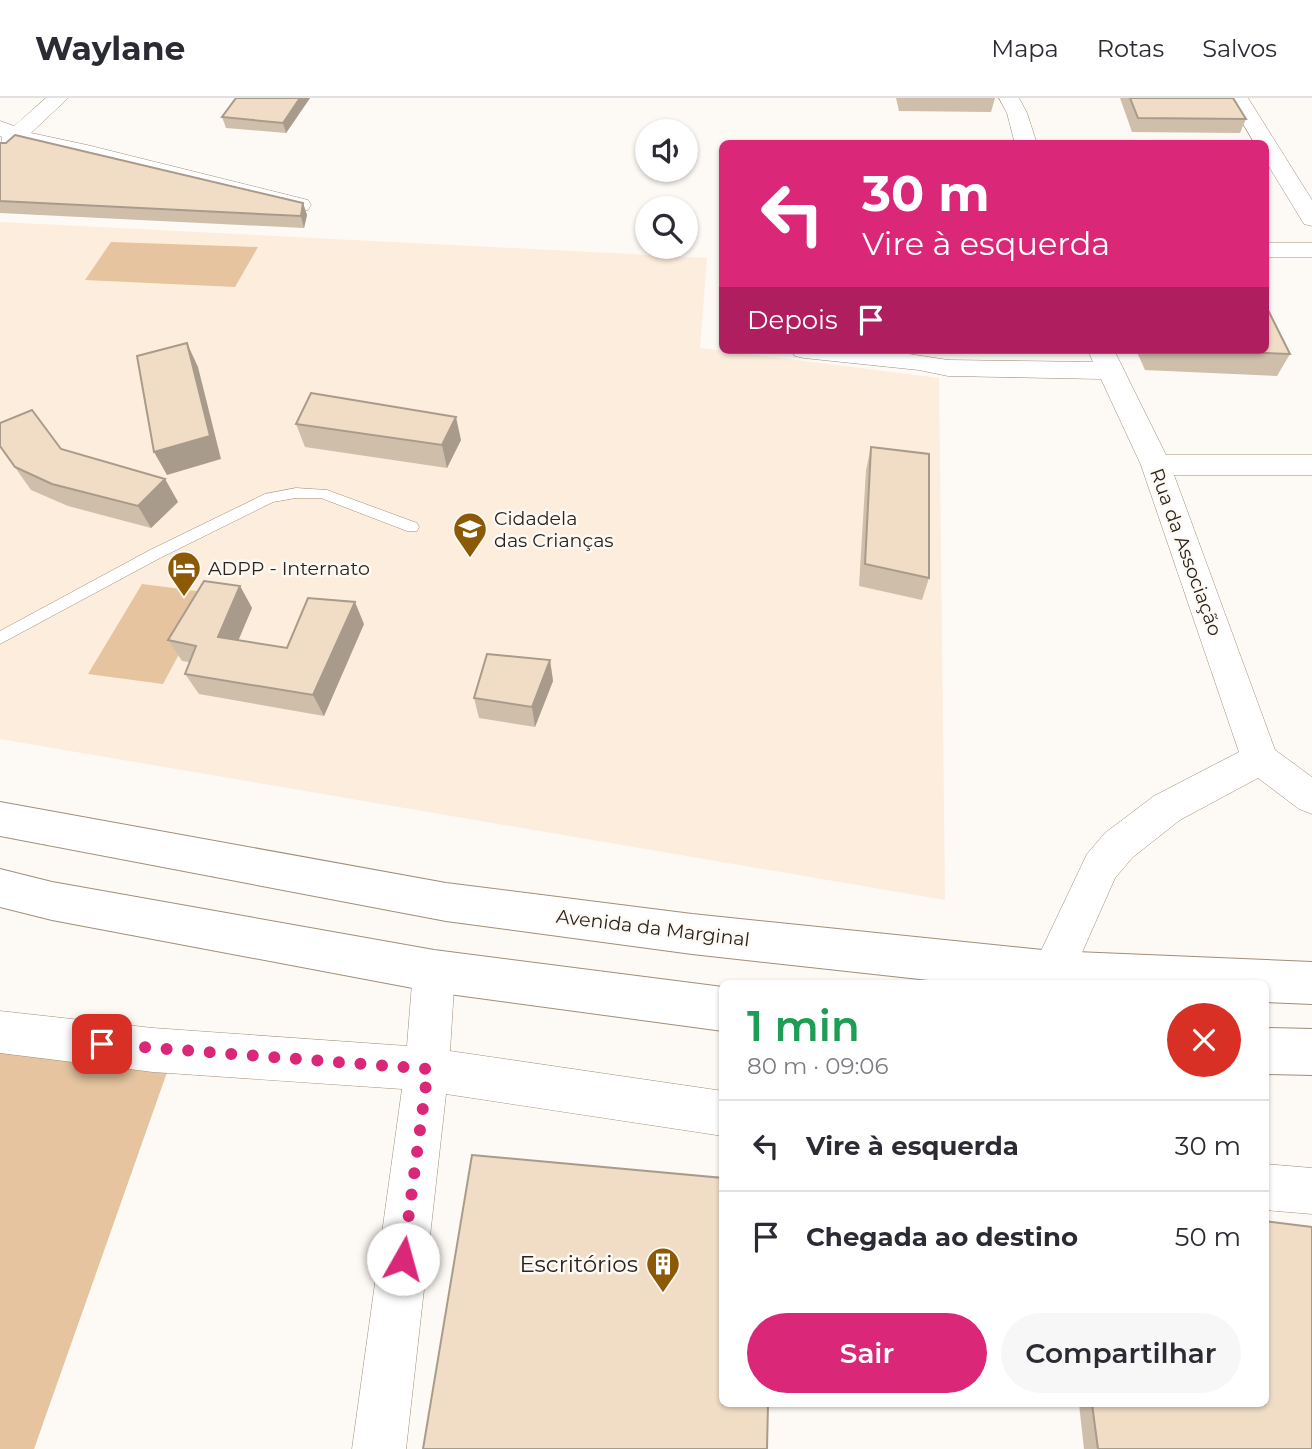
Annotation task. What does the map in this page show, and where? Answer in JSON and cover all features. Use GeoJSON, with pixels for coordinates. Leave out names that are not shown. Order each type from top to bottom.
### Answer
{"type":"FeatureCollection","features":[{"type":"Feature","properties":{"kind":"main road","name":"Avenida da Marginal"},"geometry":{"type":"LineString","coordinates":[[0,819],[446,902],[692,934],[1052,972],[1241,980]]}},
{"type":"Feature","properties":{"kind":"main road"},"geometry":{"type":"LineString","coordinates":[[0,888],[52,901],[434,971],[719,1008]]}},
{"type":"Feature","properties":{"kind":"main road","name":"Avenida da Marginal"},"geometry":{"type":"LineString","coordinates":[[1269,981],[1312,983]]}},
{"type":"Feature","properties":{"kind":"main road"},"geometry":{"type":"LineString","coordinates":[[1269,1051],[1312,1052]]}},
{"type":"Feature","properties":{"kind":"street"},"geometry":{"type":"LineString","coordinates":[[5,138],[58,98]]}},
{"type":"Feature","properties":{"kind":"street"},"geometry":{"type":"LineString","coordinates":[[1009,98],[1017,113],[1025,140]]}},
{"type":"Feature","properties":{"kind":"street"},"geometry":{"type":"LineString","coordinates":[[1238,98],[1264,140]]}},
{"type":"Feature","properties":{"kind":"street"},"geometry":{"type":"LineString","coordinates":[[5,138],[41,140],[104,157],[176,171],[300,205]]}},
{"type":"Feature","properties":{"kind":"street"},"geometry":{"type":"LineString","coordinates":[[1269,149],[1312,219]]}},
{"type":"Feature","properties":{"kind":"street"},"geometry":{"type":"LineString","coordinates":[[1269,250],[1312,250]]}},
{"type":"Feature","properties":{"kind":"street"},"geometry":{"type":"LineString","coordinates":[[842,354],[919,362],[948,368],[1105,360]]}},
{"type":"Feature","properties":{"kind":"street","name":"Rua da Associação"},"geometry":{"type":"LineString","coordinates":[[1105,360],[1156,465],[1260,759]]}},
{"type":"Feature","properties":{"kind":"street"},"geometry":{"type":"LineString","coordinates":[[1156,465],[1312,465]]}},
{"type":"Feature","properties":{"kind":"street"},"geometry":{"type":"LineString","coordinates":[[1052,972],[1101,866],[1119,845],[1167,808],[1260,759],[1312,798]]}},
{"type":"Feature","properties":{"kind":"street"},"geometry":{"type":"LineString","coordinates":[[379,1449],[428,1069],[434,971]]}},
{"type":"Feature","properties":{"kind":"street"},"geometry":{"type":"LineString","coordinates":[[0,1032],[153,1050],[428,1069],[719,1113]]}},
{"type":"Feature","properties":{"kind":"street"},"geometry":{"type":"LineString","coordinates":[[1269,1187],[1312,1191]]}},
{"type":"Feature","properties":{"kind":"lane"},"geometry":{"type":"LineString","coordinates":[[0,638],[155,554],[270,498],[296,493],[322,494],[412,527]]}},
{"type":"Feature","properties":{"kind":"shaded area","name":"Cidadela das Crianças"},"geometry":{"type":"Polygon","coordinates":[[[0,222],[635,254],[635,259],[707,258],[700,348],[719,350],[719,354],[748,354],[939,378],[945,900],[0,739],[0,222]]]}},
{"type":"Feature","properties":{"kind":"shaded area"},"geometry":{"type":"Polygon","coordinates":[[[111,242],[258,247],[235,287],[85,280],[111,242]]]}},
{"type":"Feature","properties":{"kind":"shaded area"},"geometry":{"type":"Polygon","coordinates":[[[142,584],[212,593],[163,684],[88,674],[142,584]]]}},
{"type":"Feature","properties":{"kind":"shaded area"},"geometry":{"type":"Polygon","coordinates":[[[0,1046],[171,1061],[34,1449],[0,1449],[0,1046]]]}},
{"type":"Feature","properties":{"kind":"building"},"geometry":{"type":"Polygon","coordinates":[[[236,98],[300,98],[283,123],[222,117],[236,98]]]}},
{"type":"Feature","properties":{"kind":"building"},"geometry":{"type":"Polygon","coordinates":[[[1130,98],[1233,98],[1246,119],[1138,118],[1130,98]]]}},
{"type":"Feature","properties":{"kind":"building"},"geometry":{"type":"Polygon","coordinates":[[[15,135],[303,203],[301,216],[0,201],[0,143],[6,143],[15,135]]]}},
{"type":"Feature","properties":{"kind":"building"},"geometry":{"type":"Polygon","coordinates":[[[1269,312],[1290,354],[1269,353],[1269,312]]]}},
{"type":"Feature","properties":{"kind":"building"},"geometry":{"type":"Polygon","coordinates":[[[187,343],[210,436],[154,452],[137,356],[187,343]]]}},
{"type":"Feature","properties":{"kind":"building"},"geometry":{"type":"Polygon","coordinates":[[[311,393],[456,417],[442,445],[296,424],[311,393]]]}},
{"type":"Feature","properties":{"kind":"building"},"geometry":{"type":"Polygon","coordinates":[[[32,410],[61,449],[165,479],[138,506],[52,484],[15,467],[0,446],[0,423],[32,410]]]}},
{"type":"Feature","properties":{"kind":"building"},"geometry":{"type":"Polygon","coordinates":[[[871,447],[929,454],[929,578],[865,564],[871,447]]]}},
{"type":"Feature","properties":{"kind":"building"},"geometry":{"type":"Polygon","coordinates":[[[204,581],[240,586],[218,637],[287,648],[308,598],[355,602],[313,695],[185,674],[196,646],[168,640],[204,581]]]}},
{"type":"Feature","properties":{"kind":"building"},"geometry":{"type":"Polygon","coordinates":[[[487,654],[550,660],[532,707],[474,698],[487,654]]]}},
{"type":"Feature","properties":{"kind":"building"},"geometry":{"type":"Polygon","coordinates":[[[472,1155],[719,1178],[719,1407],[768,1407],[767,1449],[423,1449],[472,1155]]]}},
{"type":"Feature","properties":{"kind":"building"},"geometry":{"type":"Polygon","coordinates":[[[1269,1222],[1312,1227],[1312,1449],[1098,1449],[1092,1407],[1269,1407],[1269,1222]]]}},
{"type":"Feature","properties":{"kind":"place","name":"Cidadela das Crianças"},"geometry":{"type":"Point","coordinates":[470,559]}},
{"type":"Feature","properties":{"kind":"place","name":"ADPP - Internato"},"geometry":{"type":"Point","coordinates":[184,598]}},
{"type":"Feature","properties":{"kind":"place","name":"Escritórios"},"geometry":{"type":"Point","coordinates":[663,1294]}},
{"type":"Feature","properties":{"kind":"route"},"geometry":{"type":"LineString","coordinates":[[102,1044],[428,1069],[403,1259]]}}]}
